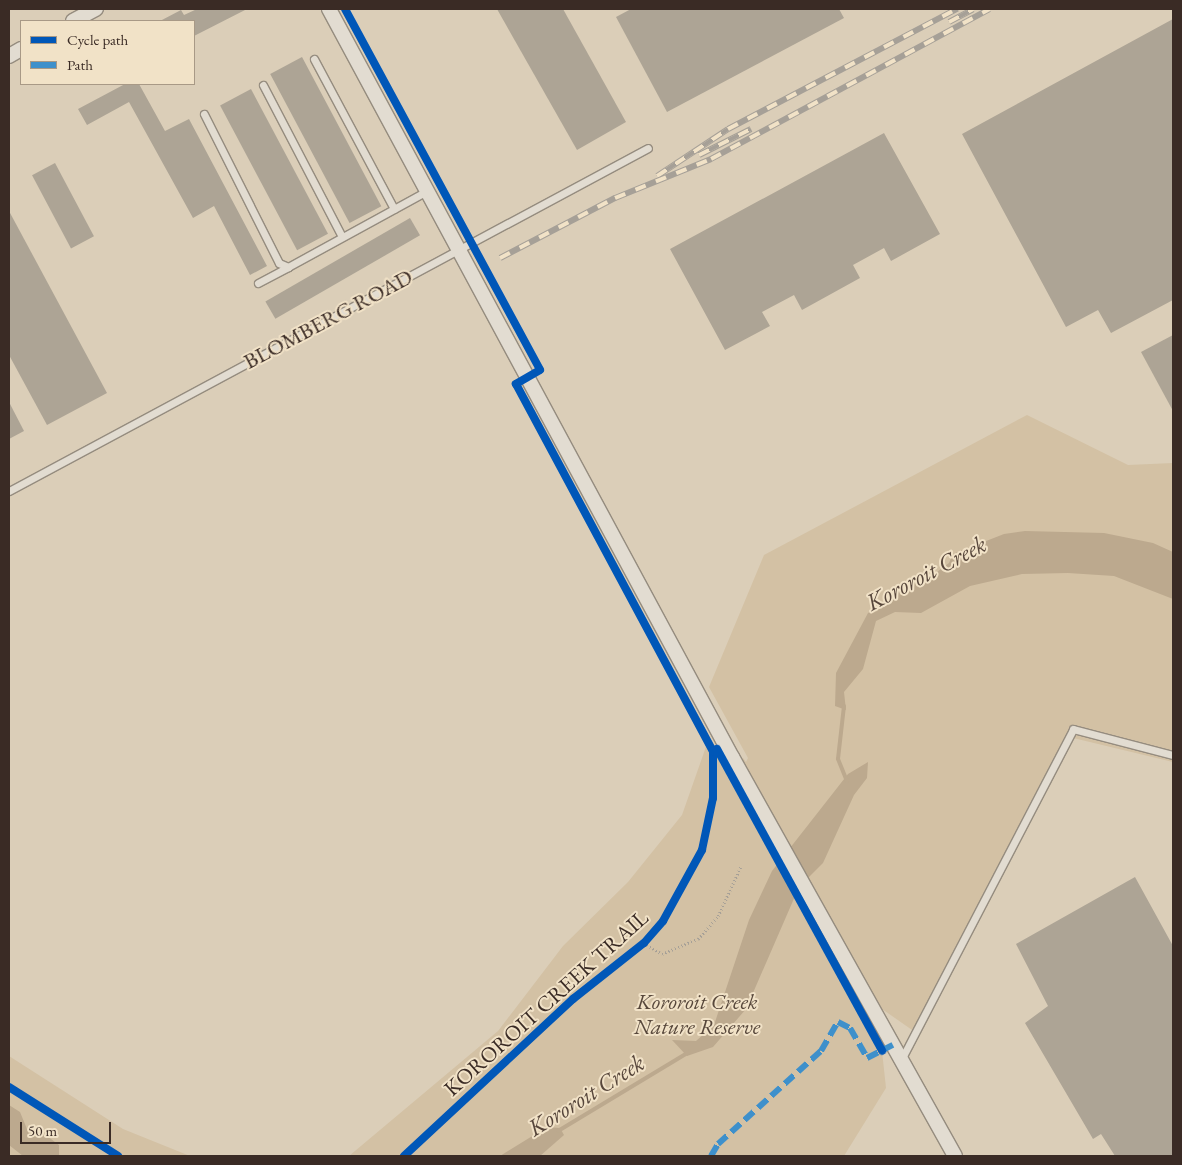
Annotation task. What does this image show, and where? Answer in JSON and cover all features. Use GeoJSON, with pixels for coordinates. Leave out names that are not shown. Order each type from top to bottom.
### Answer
{"type":"FeatureCollection","features":[{"type":"Feature","properties":{"kind":"street"},"geometry":{"type":"LineString","coordinates":[[75,20],[96,9]]}},
{"type":"Feature","properties":{"kind":"street"},"geometry":{"type":"LineString","coordinates":[[329,9],[736,763],[955,1156]]}},
{"type":"Feature","properties":{"kind":"street"},"geometry":{"type":"LineString","coordinates":[[9,56],[20,50]]}},
{"type":"Feature","properties":{"kind":"lane"},"geometry":{"type":"LineString","coordinates":[[314,59],[394,209]]}},
{"type":"Feature","properties":{"kind":"lane"},"geometry":{"type":"LineString","coordinates":[[263,84],[342,237]]}},
{"type":"Feature","properties":{"kind":"lane"},"geometry":{"type":"LineString","coordinates":[[204,114],[279,263],[288,267]]}},
{"type":"Feature","properties":{"kind":"lane","name":"BLOMBERG ROAD"},"geometry":{"type":"LineString","coordinates":[[9,491],[648,148]]}},
{"type":"Feature","properties":{"kind":"lane"},"geometry":{"type":"LineString","coordinates":[[258,283],[427,191]]}},
{"type":"Feature","properties":{"kind":"lane"},"geometry":{"type":"LineString","coordinates":[[901,1060],[1073,729],[1173,755]]}},
{"type":"Feature","properties":{"kind":"path"},"geometry":{"type":"LineString","coordinates":[[644,943],[662,954],[698,938],[718,916],[741,866]]}},
{"type":"Feature","properties":{"kind":"green space","name":"Kororoit Creek Nature Reserve"},"geometry":{"type":"Polygon","coordinates":[[[1027,415],[1128,465],[1173,463],[1173,762],[1069,737],[915,1032],[882,1009],[840,935],[828,955],[882,1051],[886,1088],[844,1156],[349,1156],[498,1031],[563,946],[628,882],[682,815],[708,741],[730,780],[743,758],[746,762],[748,758],[709,687],[764,555],[1027,415]]]}},
{"type":"Feature","properties":{"kind":"green space"},"geometry":{"type":"Polygon","coordinates":[[[9,1056],[123,1129],[190,1156],[9,1156],[9,1056]]]}},
{"type":"Feature","properties":{"kind":"shaded area","name":"Kororoit Creek"},"geometry":{"type":"Polygon","coordinates":[[[1025,531],[1104,533],[1153,543],[1173,552],[1173,599],[1114,576],[1068,573],[1022,574],[970,586],[921,613],[895,612],[876,621],[863,669],[844,692],[846,710],[835,706],[836,673],[868,613],[912,583],[925,581],[949,563],[953,554],[1004,534],[1025,531]]]}},
{"type":"Feature","properties":{"kind":"shaded area","name":"Kororoit Creek"},"geometry":{"type":"Polygon","coordinates":[[[868,762],[867,778],[854,795],[823,863],[799,887],[746,1009],[713,1047],[687,1056],[672,1040],[696,1041],[714,1025],[749,920],[772,871],[848,774],[868,762]]]}},
{"type":"Feature","properties":{"kind":"shaded area"},"geometry":{"type":"Polygon","coordinates":[[[9,1105],[20,1112],[29,1134],[47,1136],[59,1145],[59,1156],[23,1156],[9,1145],[9,1105]]]}},
{"type":"Feature","properties":{"kind":"shaded area","name":"Kororoit Creek"},"geometry":{"type":"Polygon","coordinates":[[[547,1127],[560,1128],[564,1135],[540,1156],[500,1156],[547,1127]]]}},
{"type":"Feature","properties":{"kind":"building"},"geometry":{"type":"Polygon","coordinates":[[[197,9],[247,9],[195,35],[195,20],[162,20],[181,10],[184,15],[197,9]]]}},
{"type":"Feature","properties":{"kind":"building"},"geometry":{"type":"Polygon","coordinates":[[[497,9],[563,9],[626,122],[577,150],[497,9]]]}},
{"type":"Feature","properties":{"kind":"building"},"geometry":{"type":"Polygon","coordinates":[[[631,9],[839,9],[844,18],[667,112],[616,17],[631,9]]]}},
{"type":"Feature","properties":{"kind":"building"},"geometry":{"type":"Polygon","coordinates":[[[1173,19],[1173,300],[1111,333],[1098,310],[1066,327],[962,134],[1173,19]]]}},
{"type":"Feature","properties":{"kind":"building"},"geometry":{"type":"Polygon","coordinates":[[[302,57],[381,206],[350,223],[270,74],[302,57]]]}},
{"type":"Feature","properties":{"kind":"building"},"geometry":{"type":"Polygon","coordinates":[[[123,85],[140,85],[165,131],[189,119],[267,266],[250,275],[214,206],[193,218],[129,102],[87,125],[78,109],[123,85]]]}},
{"type":"Feature","properties":{"kind":"building"},"geometry":{"type":"Polygon","coordinates":[[[251,89],[328,234],[297,250],[220,105],[251,89]]]}},
{"type":"Feature","properties":{"kind":"building"},"geometry":{"type":"Polygon","coordinates":[[[884,133],[940,234],[891,261],[884,248],[853,265],[860,278],[802,310],[794,295],[762,312],[770,326],[725,350],[670,249],[884,133]]]}},
{"type":"Feature","properties":{"kind":"building"},"geometry":{"type":"Polygon","coordinates":[[[55,163],[94,236],[71,248],[32,175],[55,163]]]}},
{"type":"Feature","properties":{"kind":"building"},"geometry":{"type":"Polygon","coordinates":[[[9,211],[107,393],[47,425],[9,355],[9,211]]]}},
{"type":"Feature","properties":{"kind":"building"},"geometry":{"type":"Polygon","coordinates":[[[410,218],[420,235],[275,319],[265,302],[410,218]]]}},
{"type":"Feature","properties":{"kind":"building"},"geometry":{"type":"Polygon","coordinates":[[[1173,335],[1173,411],[1141,352],[1173,335]]]}},
{"type":"Feature","properties":{"kind":"building"},"geometry":{"type":"Polygon","coordinates":[[[9,402],[24,431],[9,439],[9,402]]]}},
{"type":"Feature","properties":{"kind":"building"},"geometry":{"type":"Polygon","coordinates":[[[1135,877],[1173,946],[1173,1156],[1115,1156],[1101,1134],[1093,1139],[1025,1023],[1048,1006],[1016,944],[1135,877]]]}},
{"type":"Feature","properties":{"kind":"waterway","name":"Kororoit Creek"},"geometry":{"type":"LineString","coordinates":[[844,706],[838,759],[847,781]]}},
{"type":"Feature","properties":{"kind":"waterway","name":"Kororoit Creek"},"geometry":{"type":"LineString","coordinates":[[558,1131],[689,1052]]}},
{"type":"Feature","properties":{"kind":"railway"},"geometry":{"type":"LineString","coordinates":[[657,176],[728,129],[957,9]]}},
{"type":"Feature","properties":{"kind":"railway"},"geometry":{"type":"LineString","coordinates":[[949,22],[973,9]]}},
{"type":"Feature","properties":{"kind":"railway"},"geometry":{"type":"LineString","coordinates":[[500,258],[615,198],[711,159],[989,9]]}},
{"type":"Feature","properties":{"kind":"railway"},"geometry":{"type":"LineString","coordinates":[[699,155],[751,129]]}},
{"type":"Feature","properties":{"kind":"marked path"},"geometry":{"type":"LineString","coordinates":[[711,1156],[718,1144],[821,1051],[838,1022],[850,1028],[867,1058],[893,1045]]}},
{"type":"Feature","properties":{"kind":"cycle path"},"geometry":{"type":"LineString","coordinates":[[345,9],[540,370],[516,384],[713,751]]}},
{"type":"Feature","properties":{"kind":"cycle path","name":"KOROROIT CREEK TRAIL"},"geometry":{"type":"LineString","coordinates":[[404,1156],[573,999],[644,943],[663,921],[702,850],[713,798],[713,751],[717,749],[882,1051]]}},
{"type":"Feature","properties":{"kind":"cycle path"},"geometry":{"type":"LineString","coordinates":[[9,1087],[118,1156]]}}]}
